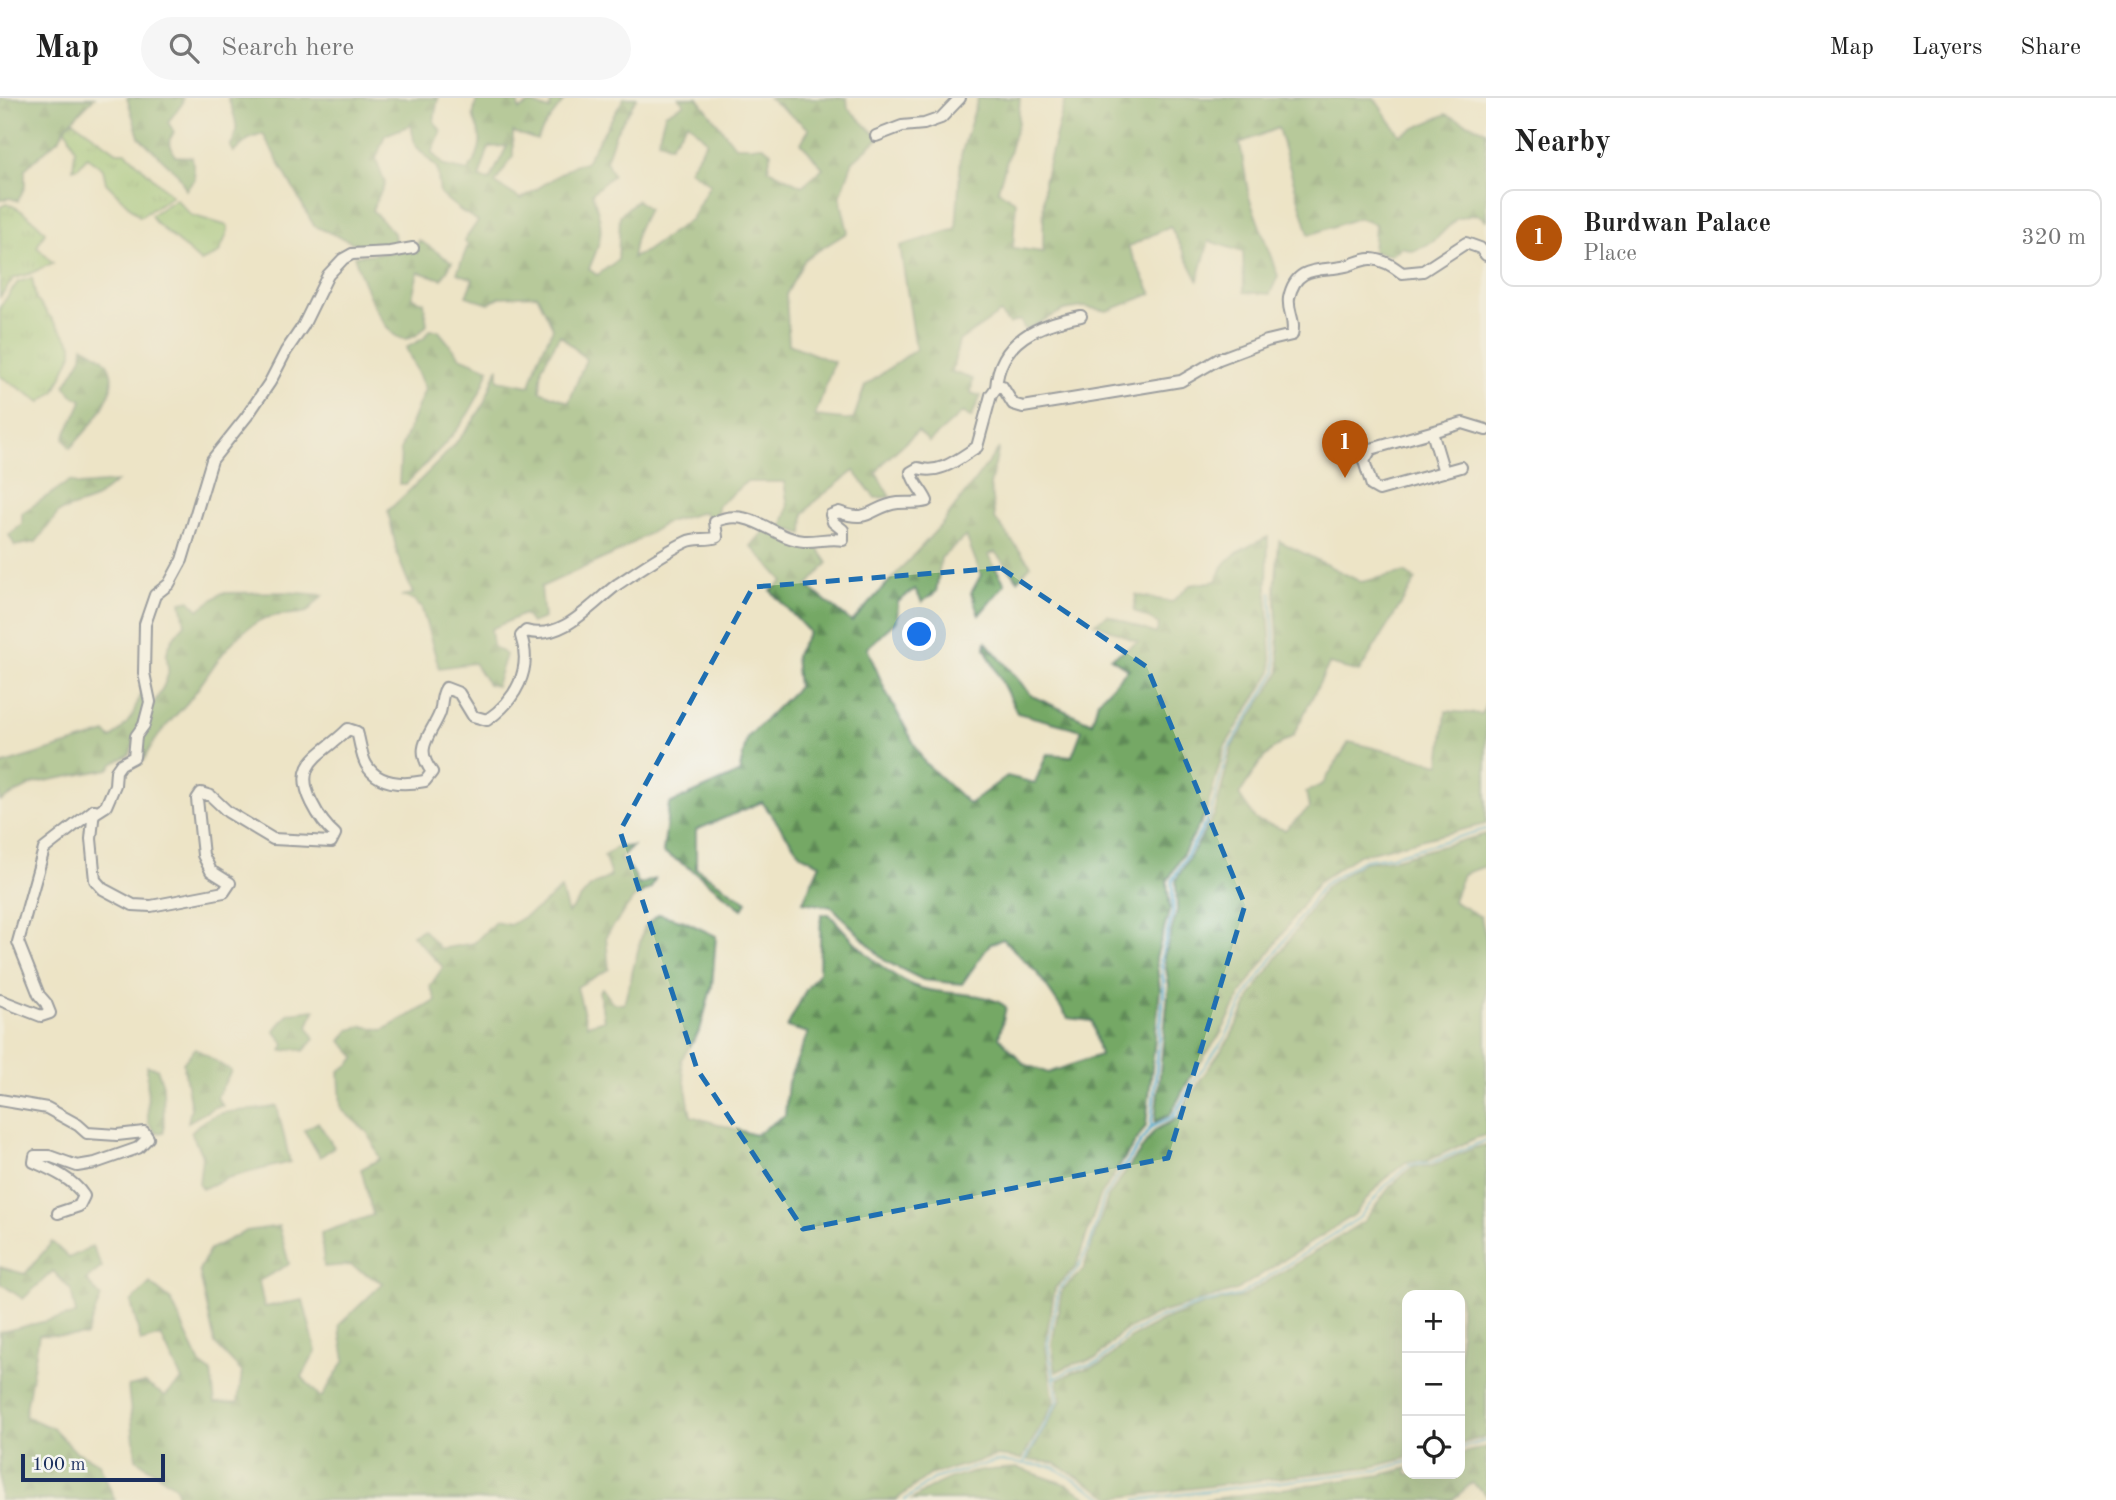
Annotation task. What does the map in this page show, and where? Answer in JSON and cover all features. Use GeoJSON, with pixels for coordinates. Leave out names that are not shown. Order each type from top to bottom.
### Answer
{"type":"FeatureCollection","features":[{"type":"Feature","properties":{"kind":"street"},"geometry":{"type":"LineString","coordinates":[[876,136],[902,126],[924,124],[941,118],[960,98]]}},
{"type":"Feature","properties":{"kind":"street"},"geometry":{"type":"LineString","coordinates":[[996,388],[1002,386],[1013,404],[1023,407],[1181,381],[1219,359],[1267,341],[1292,335],[1295,322],[1289,299],[1296,284],[1308,271],[1324,267],[1343,267],[1370,259],[1388,264],[1402,273],[1423,271],[1466,243],[1480,248],[1486,255]]}},
{"type":"Feature","properties":{"kind":"street"},"geometry":{"type":"LineString","coordinates":[[94,810],[95,813],[106,806],[115,785],[116,771],[134,757],[136,736],[144,725],[150,702],[144,673],[145,624],[155,595],[169,583],[182,560],[212,460],[270,382],[303,326],[328,275],[343,259],[352,254],[390,253],[413,248]]}},
{"type":"Feature","properties":{"kind":"street"},"geometry":{"type":"LineString","coordinates":[[94,810],[91,839],[95,880],[103,889],[133,905],[151,906],[224,892],[230,884],[211,871],[203,855],[197,799],[201,793],[211,796],[228,812],[273,839],[331,842],[335,834],[316,811],[303,780],[308,764],[348,729],[357,732],[365,763],[374,773],[389,782],[407,785],[425,781],[432,772],[424,762],[422,752],[439,716],[442,694],[446,688],[459,692],[473,716],[487,720],[504,708],[519,685],[526,667],[521,636],[526,631],[536,634],[553,631],[578,617],[617,585],[688,540],[711,540],[717,537],[715,522],[726,517],[742,518],[804,541],[834,538],[843,540],[843,530],[833,522],[831,515],[839,512],[852,517],[865,517],[898,503],[919,504],[927,501],[914,483],[911,472],[918,468],[929,472],[939,471],[977,447],[991,395],[996,388],[997,373],[1009,350],[1032,331],[1056,321],[1081,316]]}},
{"type":"Feature","properties":{"kind":"street"},"geometry":{"type":"LineString","coordinates":[[1461,467],[1380,490],[1372,486],[1364,461],[1371,449],[1463,423],[1486,430]]}},
{"type":"Feature","properties":{"kind":"street"},"geometry":{"type":"LineString","coordinates":[[1432,432],[1444,472]]}},
{"type":"Feature","properties":{"kind":"street"},"geometry":{"type":"LineString","coordinates":[[0,1000],[41,1016],[50,1013],[39,995],[18,942],[44,849],[94,810]]}},
{"type":"Feature","properties":{"kind":"street"},"geometry":{"type":"LineString","coordinates":[[0,1100],[47,1108],[87,1133],[117,1135],[144,1132],[148,1138],[138,1148],[95,1163],[77,1166],[49,1156],[35,1156],[34,1161],[78,1188],[84,1196],[79,1206],[58,1213]]}},
{"type":"Feature","properties":{"kind":"highlighted area"},"geometry":{"type":"Polygon","coordinates":[[[1001,568],[1147,667],[1245,905],[1168,1158],[803,1229],[697,1069],[620,831],[753,587],[1001,568]]]}},
{"type":"Feature","properties":{"kind":"green space"},"geometry":{"type":"Polygon","coordinates":[[[0,98],[94,98],[66,126],[60,138],[25,169],[25,186],[18,201],[10,198],[0,200],[0,98]]]}},
{"type":"Feature","properties":{"kind":"green space"},"geometry":{"type":"Polygon","coordinates":[[[127,98],[183,98],[182,104],[168,122],[174,132],[169,141],[175,156],[192,157],[195,179],[186,190],[178,174],[139,137],[127,98]]]}},
{"type":"Feature","properties":{"kind":"green space"},"geometry":{"type":"Polygon","coordinates":[[[228,98],[438,98],[434,121],[441,131],[432,153],[445,166],[468,171],[480,147],[479,131],[474,118],[477,99],[517,99],[519,110],[531,103],[549,110],[553,98],[566,98],[537,140],[513,132],[513,156],[495,183],[521,199],[576,164],[585,163],[624,98],[637,98],[616,132],[606,161],[613,175],[592,193],[601,231],[589,269],[597,275],[618,260],[620,215],[637,200],[648,209],[637,231],[632,258],[691,219],[710,184],[689,170],[707,141],[688,122],[670,146],[658,140],[665,114],[684,104],[679,98],[698,98],[735,146],[763,146],[771,152],[768,169],[802,186],[823,168],[801,143],[809,129],[769,98],[847,98],[848,108],[879,138],[853,161],[840,197],[848,232],[805,259],[786,295],[789,344],[834,362],[815,416],[853,420],[865,386],[916,349],[900,246],[956,229],[961,155],[978,98],[1020,98],[1018,123],[998,190],[1016,202],[1013,248],[1043,252],[1044,181],[1065,100],[1088,98],[1374,98],[1400,135],[1446,114],[1486,131],[1486,220],[1477,214],[1456,219],[1433,242],[1413,251],[1402,247],[1391,255],[1373,252],[1375,224],[1358,218],[1309,235],[1278,128],[1240,143],[1249,197],[1278,276],[1270,294],[1244,292],[1243,252],[1209,241],[1198,280],[1170,226],[1128,247],[1152,294],[1107,311],[1084,307],[1064,310],[1025,330],[1020,320],[1009,324],[1000,313],[959,341],[952,372],[973,379],[971,393],[981,396],[971,418],[963,412],[929,442],[918,431],[886,460],[876,473],[890,497],[875,498],[854,471],[815,501],[804,514],[803,534],[782,527],[788,507],[784,482],[746,482],[718,506],[718,512],[710,520],[704,512],[668,522],[618,552],[541,587],[544,618],[531,623],[524,614],[491,629],[493,646],[506,655],[496,686],[488,684],[474,663],[439,668],[421,606],[418,606],[415,600],[401,596],[413,594],[398,557],[388,511],[466,431],[484,403],[498,367],[498,380],[530,386],[538,359],[553,328],[537,295],[500,297],[488,304],[466,296],[473,279],[457,273],[468,245],[464,241],[478,221],[440,194],[437,168],[415,145],[411,125],[385,135],[376,159],[385,183],[372,210],[394,233],[396,246],[387,249],[358,245],[314,226],[263,134],[249,139],[234,152],[230,146],[236,128],[228,98]],[[507,146],[489,147],[479,178],[490,180],[507,146]],[[560,335],[542,367],[540,391],[569,402],[586,359],[560,335]]]}},
{"type":"Feature","properties":{"kind":"green space"},"geometry":{"type":"Polygon","coordinates":[[[72,120],[117,152],[126,152],[172,196],[140,217],[106,183],[103,169],[87,157],[79,167],[73,169],[75,149],[65,126],[72,120]]]}},
{"type":"Feature","properties":{"kind":"green space"},"geometry":{"type":"Polygon","coordinates":[[[176,199],[191,215],[228,226],[219,253],[201,262],[155,222],[151,215],[176,199]]]}},
{"type":"Feature","properties":{"kind":"green space"},"geometry":{"type":"Polygon","coordinates":[[[6,204],[21,211],[45,232],[37,247],[53,263],[14,278],[0,297],[0,207],[6,204]]]}},
{"type":"Feature","properties":{"kind":"green space"},"geometry":{"type":"Polygon","coordinates":[[[419,240],[452,262],[442,279],[418,272],[412,298],[424,302],[427,325],[414,337],[404,339],[396,336],[380,317],[354,256],[416,249],[419,240]]]}},
{"type":"Feature","properties":{"kind":"green space"},"geometry":{"type":"Polygon","coordinates":[[[32,278],[36,299],[72,344],[72,354],[55,391],[41,402],[0,376],[0,307],[18,282],[32,278]]]}},
{"type":"Feature","properties":{"kind":"green space"},"geometry":{"type":"Polygon","coordinates":[[[429,330],[438,330],[460,357],[489,369],[474,404],[455,432],[406,484],[399,484],[401,448],[425,389],[406,348],[424,338],[429,330]]]}},
{"type":"Feature","properties":{"kind":"green space"},"geometry":{"type":"Polygon","coordinates":[[[83,346],[106,362],[111,373],[111,384],[108,396],[95,420],[70,448],[64,438],[82,400],[73,396],[65,386],[82,357],[83,346]]]}},
{"type":"Feature","properties":{"kind":"green space"},"geometry":{"type":"Polygon","coordinates":[[[999,448],[990,485],[995,519],[1031,565],[1018,580],[995,552],[988,555],[1005,584],[979,615],[971,593],[981,575],[966,536],[941,558],[936,592],[922,602],[915,589],[898,602],[897,620],[867,648],[885,690],[924,762],[969,804],[1007,776],[1035,783],[1047,754],[1072,756],[1082,730],[1017,713],[985,648],[986,642],[1032,696],[1092,723],[1098,701],[1128,669],[1111,658],[1138,642],[1095,623],[1108,615],[1156,634],[1159,624],[1134,611],[1136,595],[1172,602],[1190,585],[1216,581],[1230,559],[1268,537],[1267,592],[1272,671],[1225,746],[1205,815],[1167,882],[1170,909],[1156,958],[1160,989],[1146,1126],[1100,1196],[1076,1267],[1055,1288],[1045,1343],[1054,1403],[1022,1459],[997,1456],[929,1475],[896,1500],[178,1500],[176,1487],[136,1459],[128,1387],[145,1383],[165,1396],[182,1380],[161,1336],[141,1342],[131,1302],[150,1283],[171,1300],[200,1364],[211,1372],[215,1403],[238,1402],[242,1372],[215,1344],[199,1270],[210,1249],[246,1231],[279,1226],[289,1264],[259,1281],[264,1307],[303,1300],[316,1351],[302,1377],[321,1398],[345,1360],[339,1325],[383,1283],[350,1265],[324,1267],[321,1233],[373,1215],[361,1169],[380,1159],[368,1133],[341,1109],[339,1071],[356,1057],[341,1041],[349,1030],[363,1026],[383,1030],[436,1001],[430,986],[443,967],[412,935],[423,929],[440,949],[474,943],[495,922],[510,925],[538,908],[561,889],[568,913],[590,887],[611,876],[604,856],[615,848],[632,846],[619,859],[633,872],[639,885],[655,879],[651,888],[634,898],[606,936],[609,969],[577,987],[587,1025],[604,1020],[599,991],[602,988],[613,1003],[624,1004],[644,927],[659,914],[684,921],[716,936],[712,985],[700,1030],[681,1060],[691,1116],[755,1135],[785,1115],[788,1082],[808,1033],[787,1027],[806,990],[819,972],[821,914],[829,914],[877,963],[900,979],[923,989],[987,998],[1006,1007],[999,1037],[1024,1064],[1048,1073],[1100,1055],[1092,1021],[1068,1018],[1038,974],[1003,939],[990,944],[962,984],[923,980],[885,961],[832,907],[803,902],[820,864],[801,855],[762,802],[696,830],[696,868],[747,902],[742,909],[694,871],[663,853],[669,804],[739,773],[747,738],[798,687],[795,656],[809,632],[771,591],[783,581],[751,546],[766,529],[815,544],[828,563],[807,586],[852,622],[941,525],[999,448]]]}},
{"type":"Feature","properties":{"kind":"green space"},"geometry":{"type":"Polygon","coordinates":[[[70,481],[79,485],[116,482],[93,500],[59,512],[36,542],[15,546],[9,535],[22,524],[22,513],[70,481]]]}},
{"type":"Feature","properties":{"kind":"green space"},"geometry":{"type":"Polygon","coordinates":[[[1279,541],[1361,582],[1405,572],[1416,580],[1359,672],[1329,664],[1293,736],[1261,761],[1239,795],[1256,820],[1285,830],[1309,808],[1306,792],[1323,784],[1349,742],[1440,764],[1446,711],[1482,714],[1486,703],[1486,824],[1359,855],[1318,882],[1243,991],[1220,1035],[1191,1076],[1170,1115],[1155,1122],[1169,985],[1164,957],[1177,911],[1176,880],[1215,814],[1232,747],[1280,672],[1275,589],[1279,541]]]}},
{"type":"Feature","properties":{"kind":"green space"},"geometry":{"type":"Polygon","coordinates":[[[286,592],[323,595],[307,612],[264,618],[237,638],[158,737],[144,760],[138,738],[168,674],[167,655],[170,644],[185,624],[181,602],[190,600],[198,610],[222,593],[286,592]]]}},
{"type":"Feature","properties":{"kind":"green space"},"geometry":{"type":"Polygon","coordinates":[[[146,690],[147,704],[130,754],[109,769],[35,783],[0,801],[0,765],[106,733],[111,739],[130,719],[138,699],[146,690]]]}},
{"type":"Feature","properties":{"kind":"green space"},"geometry":{"type":"Polygon","coordinates":[[[1486,834],[1486,866],[1463,874],[1453,901],[1481,917],[1486,938],[1486,1135],[1427,1161],[1406,1162],[1381,1182],[1354,1215],[1237,1290],[1157,1314],[1121,1333],[1097,1358],[1070,1365],[1056,1372],[1052,1344],[1062,1290],[1083,1270],[1108,1197],[1155,1130],[1178,1118],[1230,1038],[1252,994],[1326,887],[1364,862],[1395,859],[1486,834]]]}},
{"type":"Feature","properties":{"kind":"green space"},"geometry":{"type":"Polygon","coordinates":[[[315,1010],[308,1026],[314,1039],[304,1051],[282,1051],[284,1043],[274,1031],[289,1013],[315,1010]]]}},
{"type":"Feature","properties":{"kind":"green space"},"geometry":{"type":"Polygon","coordinates":[[[195,1048],[231,1071],[217,1097],[223,1106],[215,1107],[188,1122],[191,1108],[183,1063],[195,1048]]]}},
{"type":"Feature","properties":{"kind":"green space"},"geometry":{"type":"Polygon","coordinates":[[[147,1066],[157,1068],[163,1085],[164,1132],[156,1133],[148,1122],[147,1066]]]}},
{"type":"Feature","properties":{"kind":"green space"},"geometry":{"type":"Polygon","coordinates":[[[277,1106],[290,1162],[227,1178],[202,1189],[199,1184],[202,1156],[191,1132],[201,1123],[221,1113],[277,1106]]]}},
{"type":"Feature","properties":{"kind":"green space"},"geometry":{"type":"Polygon","coordinates":[[[318,1122],[334,1147],[320,1157],[304,1130],[318,1122]]]}},
{"type":"Feature","properties":{"kind":"green space"},"geometry":{"type":"Polygon","coordinates":[[[1486,1145],[1486,1437],[1465,1443],[1465,1290],[1402,1290],[1402,1459],[1376,1466],[1113,1498],[1054,1463],[1027,1460],[1061,1400],[1058,1380],[1073,1372],[1102,1364],[1130,1338],[1162,1321],[1206,1304],[1244,1296],[1364,1221],[1390,1187],[1412,1167],[1433,1166],[1486,1145]]]}},
{"type":"Feature","properties":{"kind":"green space"},"geometry":{"type":"Polygon","coordinates":[[[52,1242],[69,1258],[92,1246],[102,1267],[86,1280],[101,1297],[86,1336],[39,1335],[25,1416],[54,1429],[75,1451],[99,1463],[115,1500],[0,1500],[0,1332],[76,1314],[71,1290],[53,1271],[23,1299],[0,1283],[0,1267],[25,1274],[52,1242]]]}},
{"type":"Feature","properties":{"kind":"green space"},"geometry":{"type":"Polygon","coordinates":[[[1486,1447],[1486,1494],[1472,1483],[1452,1500],[1204,1500],[1380,1475],[1402,1469],[1402,1479],[1465,1479],[1465,1453],[1486,1447]]]}},
{"type":"Feature","properties":{"kind":"green space"},"geometry":{"type":"Polygon","coordinates":[[[1018,1468],[1068,1485],[1091,1500],[912,1500],[937,1484],[962,1475],[1018,1468]]]}},
{"type":"Feature","properties":{"kind":"waterway"},"geometry":{"type":"LineString","coordinates":[[1151,1127],[1164,988],[1161,958],[1173,912],[1172,881],[1210,816],[1228,749],[1276,672],[1271,592]]}},
{"type":"Feature","properties":{"kind":"waterway"},"geometry":{"type":"LineString","coordinates":[[1023,1464],[1058,1401],[1048,1344],[1059,1289],[1078,1269],[1090,1243],[1104,1197],[1151,1127],[1173,1117],[1196,1078],[1225,1038],[1247,994],[1323,885],[1363,860],[1392,856],[1486,829]]}},
{"type":"Feature","properties":{"kind":"waterway"},"geometry":{"type":"LineString","coordinates":[[1054,1379],[1071,1369],[1099,1362],[1127,1335],[1159,1318],[1203,1303],[1240,1295],[1359,1218],[1385,1186],[1409,1165],[1431,1163],[1486,1140]]}},
{"type":"Feature","properties":{"kind":"waterway"},"geometry":{"type":"LineString","coordinates":[[1465,1447],[1486,1441]]}},
{"type":"Feature","properties":{"kind":"waterway"},"geometry":{"type":"LineString","coordinates":[[905,1500],[933,1479],[996,1461],[1053,1467],[1108,1500]]}},
{"type":"Feature","properties":{"kind":"waterway"},"geometry":{"type":"LineString","coordinates":[[1136,1500],[1378,1470],[1402,1463]]}},
{"type":"Feature","properties":{"kind":"place","name":"Burdwan Palace"},"geometry":{"type":"Point","coordinates":[1345,478]}}]}
